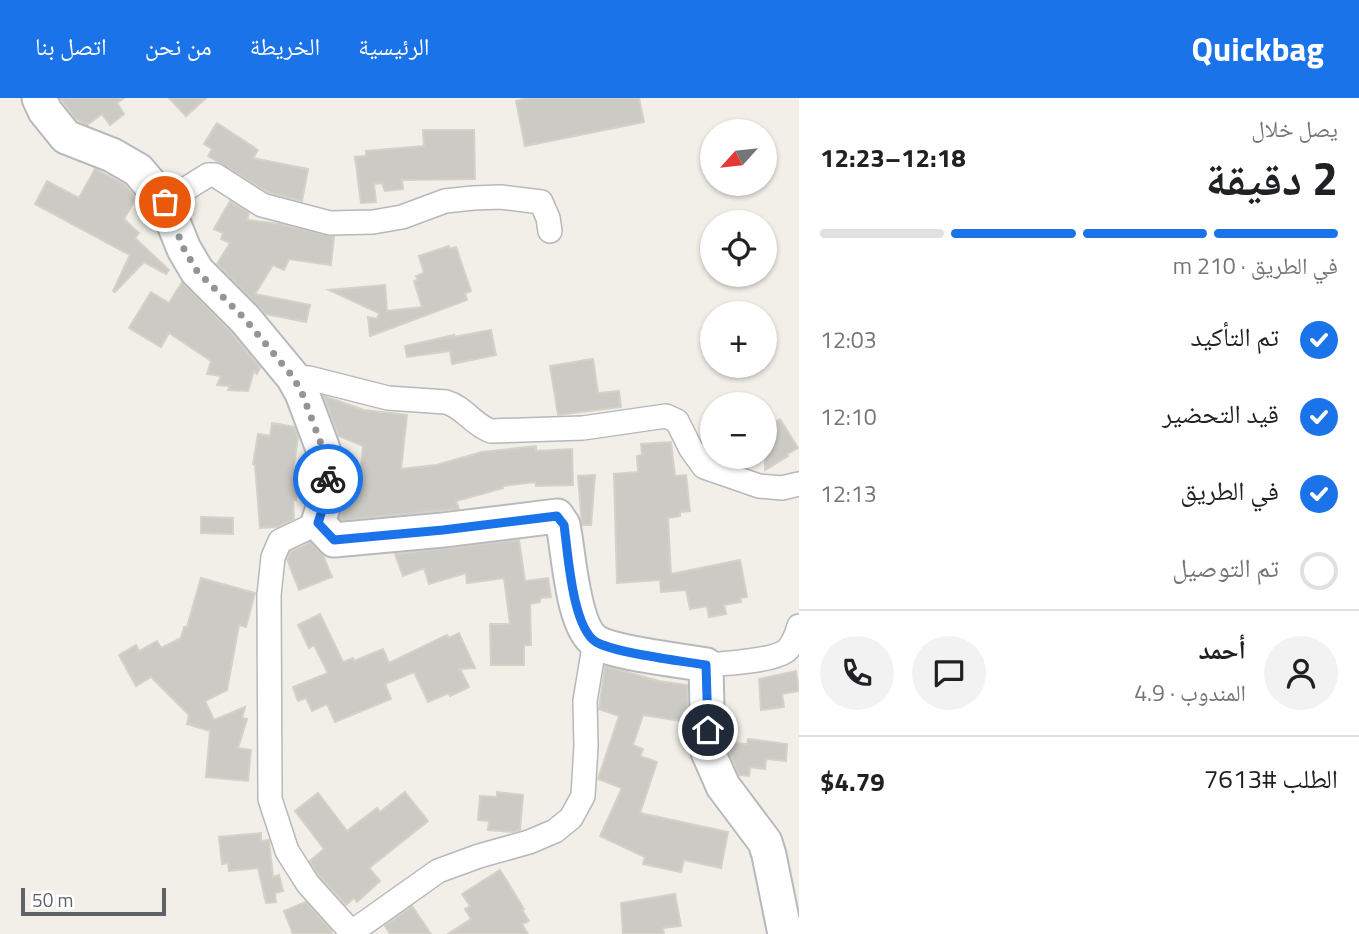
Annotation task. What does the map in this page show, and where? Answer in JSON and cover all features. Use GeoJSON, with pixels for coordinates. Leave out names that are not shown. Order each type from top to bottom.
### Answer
{"type":"FeatureCollection","features":[{"type":"Feature","properties":{"kind":"street"},"geometry":{"type":"LineString","coordinates":[[39,98],[45,111],[66,137],[112,155],[138,170],[165,202],[184,249],[197,271],[245,319],[293,377],[302,393],[323,449],[328,471],[327,495],[318,523],[281,541],[273,557],[269,595],[270,799],[287,851],[308,884],[353,933],[438,871],[542,837],[555,831],[571,818],[583,796],[586,746],[584,701],[595,641]]}},
{"type":"Feature","properties":{"kind":"street"},"geometry":{"type":"LineString","coordinates":[[165,202],[208,175],[215,175],[262,205],[330,223],[373,222],[402,217],[445,201],[501,197],[541,202],[550,230]]}},
{"type":"Feature","properties":{"kind":"street"},"geometry":{"type":"LineString","coordinates":[[293,377],[309,378],[388,398],[446,402],[491,431],[583,428],[666,416],[677,421],[704,467],[759,486],[782,488],[799,484]]}},
{"type":"Feature","properties":{"kind":"street"},"geometry":{"type":"LineString","coordinates":[[318,523],[334,540],[557,516],[564,525],[576,607],[584,629],[595,641],[624,650],[706,665],[753,661],[786,651],[799,626]]}},
{"type":"Feature","properties":{"kind":"street"},"geometry":{"type":"LineString","coordinates":[[706,665],[708,752],[723,786],[765,842],[785,934]]}},
{"type":"Feature","properties":{"kind":"building"},"geometry":{"type":"Polygon","coordinates":[[[60,98],[124,98],[117,103],[124,114],[110,125],[102,114],[87,125],[76,119],[60,98]]]}},
{"type":"Feature","properties":{"kind":"building"},"geometry":{"type":"Polygon","coordinates":[[[169,98],[206,98],[186,116],[169,98]]]}},
{"type":"Feature","properties":{"kind":"building"},"geometry":{"type":"Polygon","coordinates":[[[528,98],[639,98],[644,122],[525,146],[516,101],[528,98]]]}},
{"type":"Feature","properties":{"kind":"building"},"geometry":{"type":"Polygon","coordinates":[[[217,123],[258,150],[253,158],[308,169],[302,201],[268,192],[208,156],[212,149],[204,144],[217,123]]]}},
{"type":"Feature","properties":{"kind":"building"},"geometry":{"type":"Polygon","coordinates":[[[423,130],[474,130],[475,179],[402,180],[403,189],[385,191],[382,183],[374,184],[376,202],[361,203],[355,157],[366,156],[366,151],[424,146],[423,130]]]}},
{"type":"Feature","properties":{"kind":"building"},"geometry":{"type":"Polygon","coordinates":[[[95,169],[125,185],[136,198],[124,219],[139,233],[135,238],[169,270],[166,274],[144,262],[113,291],[130,255],[35,204],[47,181],[79,198],[95,169]]]}},
{"type":"Feature","properties":{"kind":"building"},"geometry":{"type":"Polygon","coordinates":[[[230,201],[249,213],[247,220],[280,224],[334,237],[331,265],[289,259],[284,270],[273,265],[255,294],[310,305],[306,322],[266,314],[217,264],[230,243],[221,239],[223,233],[214,229],[230,201]]]}},
{"type":"Feature","properties":{"kind":"building"},"geometry":{"type":"Polygon","coordinates":[[[449,246],[450,249],[456,247],[471,291],[465,293],[467,300],[370,336],[368,317],[377,319],[379,313],[329,290],[385,285],[387,311],[422,307],[414,281],[418,280],[416,276],[424,273],[419,256],[449,246]]]}},
{"type":"Feature","properties":{"kind":"building"},"geometry":{"type":"Polygon","coordinates":[[[182,282],[231,332],[260,368],[257,374],[254,371],[248,391],[228,390],[230,386],[217,385],[221,376],[207,374],[211,361],[169,333],[161,347],[129,328],[151,292],[169,303],[182,282]]]}},
{"type":"Feature","properties":{"kind":"building"},"geometry":{"type":"Polygon","coordinates":[[[491,330],[496,355],[452,364],[450,351],[407,357],[405,346],[491,330]]]}},
{"type":"Feature","properties":{"kind":"building"},"geometry":{"type":"Polygon","coordinates":[[[593,359],[598,393],[619,391],[621,407],[558,415],[550,366],[593,359]]]}},
{"type":"Feature","properties":{"kind":"building"},"geometry":{"type":"Polygon","coordinates":[[[324,396],[364,410],[407,415],[401,469],[436,465],[482,452],[536,446],[536,451],[572,449],[573,485],[536,486],[535,482],[502,486],[503,488],[456,501],[459,509],[342,520],[340,518],[347,479],[360,478],[363,446],[339,436],[324,396]]]}},
{"type":"Feature","properties":{"kind":"building"},"geometry":{"type":"Polygon","coordinates":[[[780,419],[798,448],[777,463],[777,421],[780,419]]]}},
{"type":"Feature","properties":{"kind":"building"},"geometry":{"type":"Polygon","coordinates":[[[272,423],[294,427],[298,438],[292,476],[308,476],[308,492],[306,496],[296,496],[296,500],[293,500],[294,519],[277,527],[260,528],[253,464],[258,434],[270,436],[272,423]]]}},
{"type":"Feature","properties":{"kind":"building"},"geometry":{"type":"Polygon","coordinates":[[[671,442],[675,476],[686,475],[690,511],[668,518],[671,574],[740,560],[747,597],[740,598],[741,602],[724,605],[726,614],[709,617],[707,606],[690,609],[686,590],[661,592],[660,580],[617,583],[614,474],[638,472],[637,456],[642,455],[641,444],[671,442]]]}},
{"type":"Feature","properties":{"kind":"building"},"geometry":{"type":"Polygon","coordinates":[[[595,475],[591,525],[582,525],[578,476],[595,475]]]}},
{"type":"Feature","properties":{"kind":"building"},"geometry":{"type":"Polygon","coordinates":[[[201,517],[233,518],[233,534],[201,533],[201,517]]]}},
{"type":"Feature","properties":{"kind":"building"},"geometry":{"type":"Polygon","coordinates":[[[519,540],[525,581],[548,578],[551,597],[540,598],[540,602],[530,604],[531,645],[524,645],[524,665],[491,665],[490,624],[510,624],[504,578],[467,583],[466,573],[429,584],[424,568],[403,576],[395,554],[519,540]]]}},
{"type":"Feature","properties":{"kind":"building"},"geometry":{"type":"Polygon","coordinates":[[[310,542],[323,555],[332,577],[299,590],[287,559],[291,551],[310,542]]]}},
{"type":"Feature","properties":{"kind":"building"},"geometry":{"type":"Polygon","coordinates":[[[201,578],[255,593],[246,627],[239,625],[227,690],[205,701],[214,720],[245,707],[242,718],[247,719],[238,748],[251,750],[248,781],[206,777],[210,731],[187,724],[189,715],[151,677],[136,686],[119,655],[136,645],[139,651],[157,641],[161,648],[181,638],[184,627],[187,627],[201,578]]]}},
{"type":"Feature","properties":{"kind":"building"},"geometry":{"type":"Polygon","coordinates":[[[320,614],[343,662],[353,658],[354,661],[383,649],[389,663],[447,635],[449,638],[459,633],[475,668],[460,669],[469,687],[428,702],[414,672],[385,684],[391,699],[335,722],[327,704],[312,711],[306,698],[298,701],[293,687],[328,673],[314,645],[309,648],[298,625],[320,614]]]}},
{"type":"Feature","properties":{"kind":"building"},"geometry":{"type":"Polygon","coordinates":[[[605,666],[659,681],[687,685],[688,722],[643,715],[633,745],[643,749],[640,756],[657,762],[640,813],[728,832],[721,868],[684,860],[681,872],[643,864],[645,857],[600,836],[622,788],[598,779],[619,716],[599,709],[605,666]]]}},
{"type":"Feature","properties":{"kind":"building"},"geometry":{"type":"Polygon","coordinates":[[[796,671],[799,691],[782,694],[784,707],[761,710],[759,679],[796,671]]]}},
{"type":"Feature","properties":{"kind":"building"},"geometry":{"type":"Polygon","coordinates":[[[748,739],[787,744],[786,761],[766,759],[765,769],[750,767],[749,776],[739,775],[727,742],[747,744],[748,739]]]}},
{"type":"Feature","properties":{"kind":"building"},"geometry":{"type":"Polygon","coordinates":[[[405,792],[428,821],[369,868],[380,881],[357,902],[354,898],[346,905],[319,876],[310,861],[324,849],[295,811],[318,793],[347,831],[377,808],[380,812],[405,792]]]}},
{"type":"Feature","properties":{"kind":"building"},"geometry":{"type":"Polygon","coordinates":[[[497,792],[523,795],[520,830],[488,830],[489,821],[478,820],[480,796],[497,797],[497,792]]]}},
{"type":"Feature","properties":{"kind":"building"},"geometry":{"type":"Polygon","coordinates":[[[261,833],[261,841],[269,840],[273,877],[279,875],[283,891],[275,893],[276,902],[266,903],[258,868],[229,871],[228,863],[222,864],[219,837],[261,833]]]}},
{"type":"Feature","properties":{"kind":"building"},"geometry":{"type":"Polygon","coordinates":[[[500,870],[524,909],[522,910],[529,921],[522,924],[528,934],[448,934],[471,919],[465,909],[470,906],[462,894],[500,870]]]}},
{"type":"Feature","properties":{"kind":"building"},"geometry":{"type":"Polygon","coordinates":[[[675,894],[681,926],[663,928],[664,934],[623,934],[621,903],[675,894]]]}},
{"type":"Feature","properties":{"kind":"building"},"geometry":{"type":"Polygon","coordinates":[[[306,902],[332,934],[293,934],[284,911],[306,902]]]}},
{"type":"Feature","properties":{"kind":"building"},"geometry":{"type":"Polygon","coordinates":[[[412,906],[431,934],[390,934],[385,926],[412,906]]]}},
{"type":"Feature","properties":{"kind":"way so far"},"geometry":{"type":"LineString","coordinates":[[165,202],[184,249],[197,271],[245,319],[293,377],[302,393],[323,449],[328,479]]}},
{"type":"Feature","properties":{"kind":"route"},"geometry":{"type":"LineString","coordinates":[[328,479],[327,495],[318,523],[334,540],[557,516],[564,525],[576,607],[584,629],[595,641],[624,650],[706,665],[708,730]]}}]}
